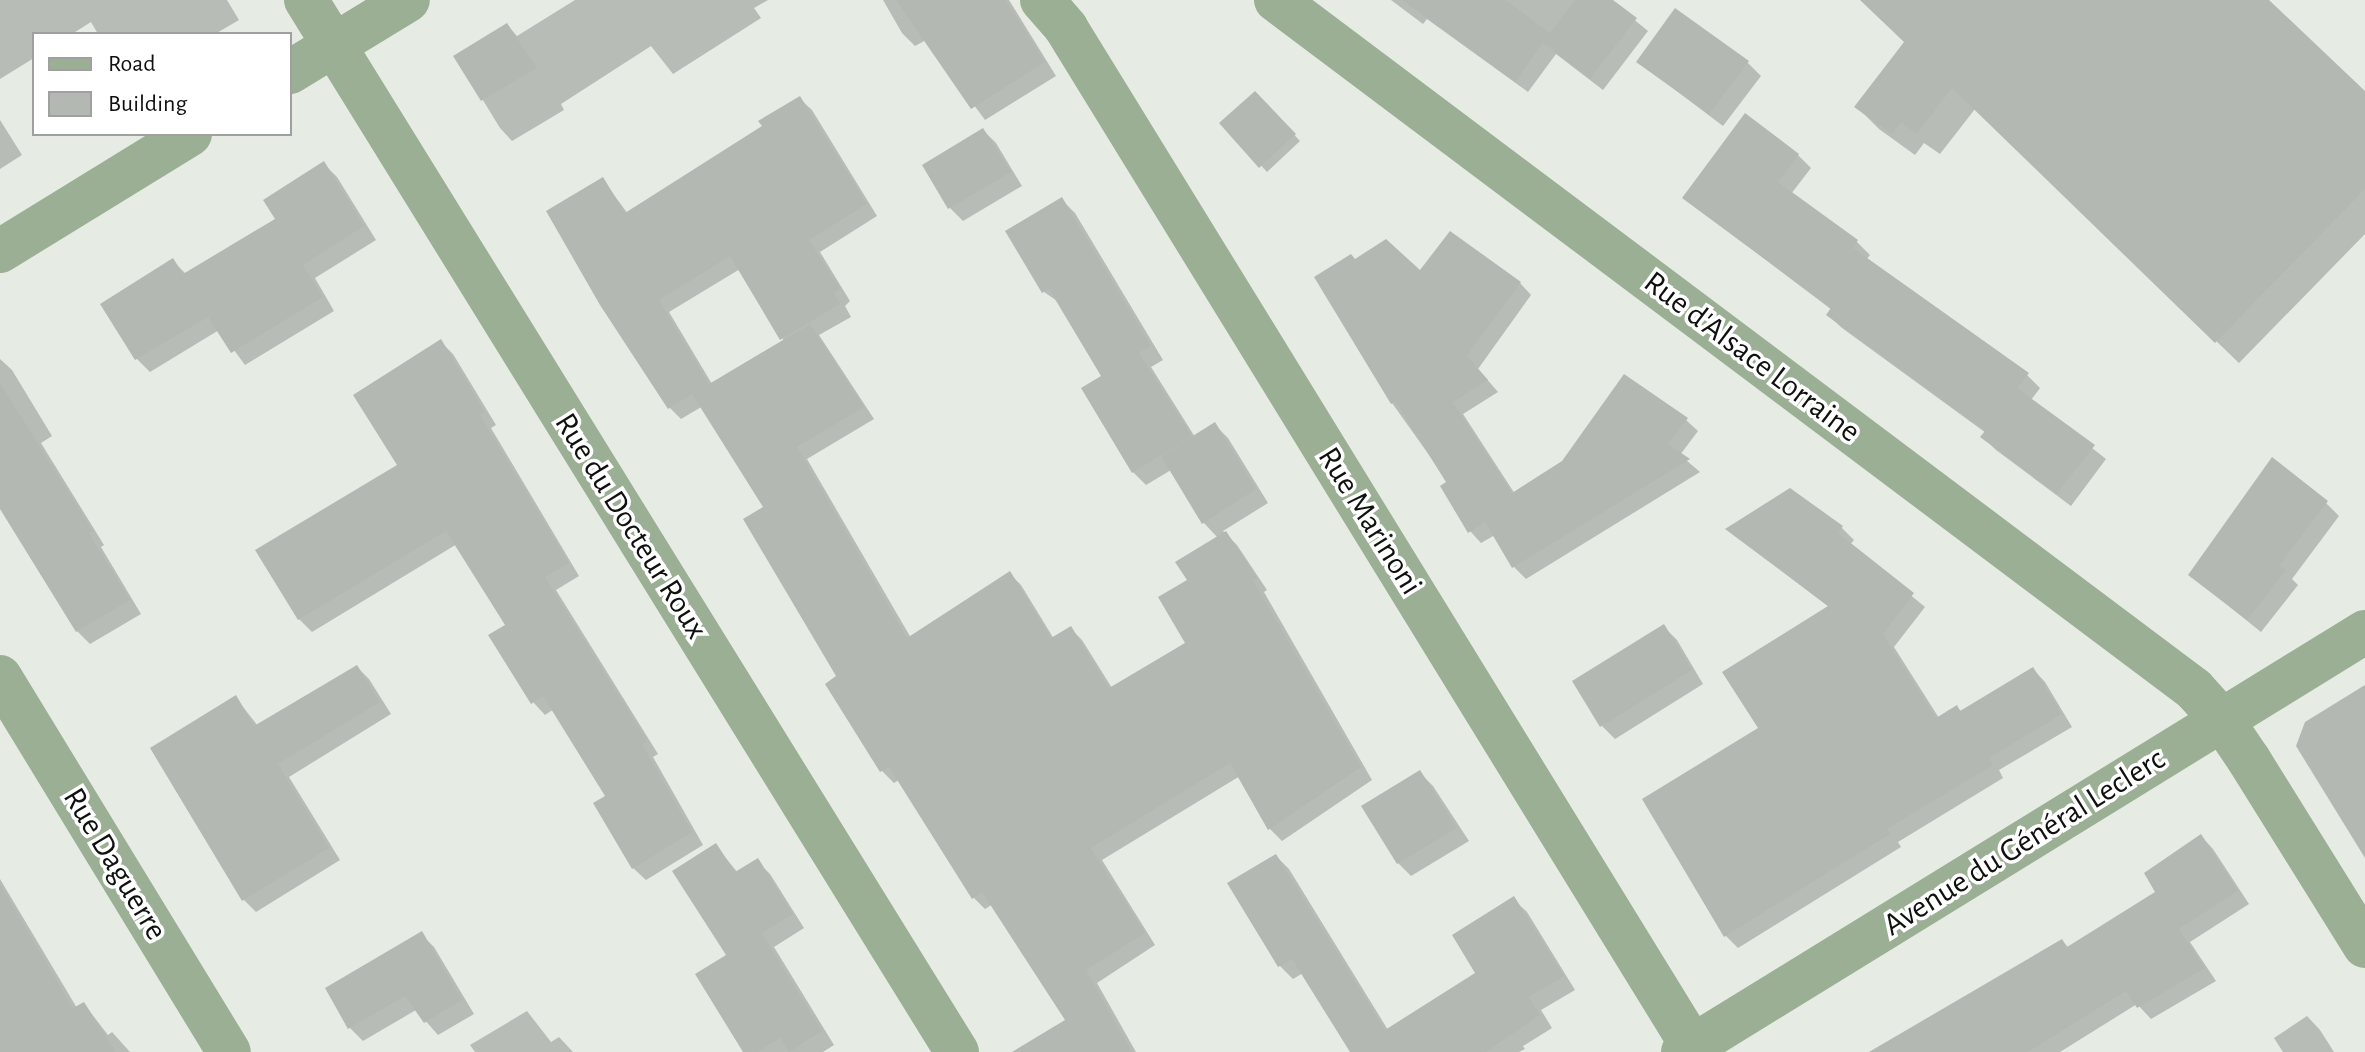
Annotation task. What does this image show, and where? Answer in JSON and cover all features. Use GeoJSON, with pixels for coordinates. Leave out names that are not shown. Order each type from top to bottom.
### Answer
{"type":"FeatureCollection","features":[{"type":"Feature","properties":{"kind":"street","name":"Rue du Docteur Roux"},"geometry":{"type":"LineString","coordinates":[[306,0],[957,1052]]}},
{"type":"Feature","properties":{"kind":"street"},"geometry":{"type":"LineString","coordinates":[[292,71],[408,0]]}},
{"type":"Feature","properties":{"kind":"street","name":"Rue Marinoni"},"geometry":{"type":"LineString","coordinates":[[1042,0],[1066,28],[1690,1050]]}},
{"type":"Feature","properties":{"kind":"street","name":"Rue d'Alsace Lorraine"},"geometry":{"type":"LineString","coordinates":[[1276,0],[2182,680],[2222,720],[2365,946]]}},
{"type":"Feature","properties":{"kind":"street"},"geometry":{"type":"LineString","coordinates":[[0,251],[187,136]]}},
{"type":"Feature","properties":{"kind":"street","name":"Avenue du Général Leclerc"},"geometry":{"type":"LineString","coordinates":[[1690,1050],[2365,632]]}},
{"type":"Feature","properties":{"kind":"street","name":"Rue Daguerre"},"geometry":{"type":"LineString","coordinates":[[0,677],[229,1052]]}},
{"type":"Feature","properties":{"kind":"building"},"geometry":{"type":"Polygon","coordinates":[[[896,0],[1006,0],[1045,62],[971,109],[896,0]]]}},
{"type":"Feature","properties":{"kind":"building"},"geometry":{"type":"Polygon","coordinates":[[[1402,0],[1506,0],[1550,33],[1575,0],[1613,0],[1637,18],[1590,79],[1543,43],[1515,82],[1402,0]]]}},
{"type":"Feature","properties":{"kind":"building"},"geometry":{"type":"Polygon","coordinates":[[[1860,0],[2269,0],[2365,91],[2365,189],[2215,343],[1952,88],[1917,134],[1901,122],[1892,134],[1854,107],[1904,42],[1860,0]]]}},
{"type":"Feature","properties":{"kind":"building"},"geometry":{"type":"Polygon","coordinates":[[[1675,8],[1749,61],[1709,114],[1636,62],[1675,8]]]}},
{"type":"Feature","properties":{"kind":"building"},"geometry":{"type":"Polygon","coordinates":[[[507,23],[537,68],[481,101],[453,56],[507,23]]]}},
{"type":"Feature","properties":{"kind":"building"},"geometry":{"type":"Polygon","coordinates":[[[1255,91],[1296,134],[1259,168],[1219,123],[1255,91]]]}},
{"type":"Feature","properties":{"kind":"building"},"geometry":{"type":"Polygon","coordinates":[[[800,96],[867,204],[809,240],[840,288],[834,293],[840,304],[780,340],[730,256],[659,300],[709,384],[704,387],[810,324],[864,407],[797,447],[907,638],[1010,571],[1051,638],[1071,626],[1109,688],[1185,643],[1158,597],[1187,580],[1175,562],[1226,531],[1257,578],[1253,580],[1361,767],[1268,830],[1230,763],[1091,848],[1145,933],[1086,970],[1132,1052],[1012,1052],[1065,1020],[982,892],[972,899],[889,767],[880,772],[825,684],[836,676],[743,519],[763,507],[692,394],[668,409],[600,305],[546,211],[603,177],[625,213],[762,126],[758,121],[800,96]]]}},
{"type":"Feature","properties":{"kind":"building"},"geometry":{"type":"Polygon","coordinates":[[[1745,113],[1799,154],[1778,182],[1858,240],[1853,248],[2029,373],[2017,388],[2095,445],[2057,494],[1980,437],[1985,431],[1826,315],[1831,308],[1682,198],[1745,113]]]}},
{"type":"Feature","properties":{"kind":"building"},"geometry":{"type":"Polygon","coordinates":[[[983,128],[1011,172],[948,209],[922,165],[983,128]]]}},
{"type":"Feature","properties":{"kind":"building"},"geometry":{"type":"Polygon","coordinates":[[[324,161],[364,226],[303,265],[323,297],[231,353],[208,317],[135,360],[100,304],[173,258],[183,274],[275,219],[263,200],[324,161]]]}},
{"type":"Feature","properties":{"kind":"building"},"geometry":{"type":"Polygon","coordinates":[[[1062,197],[1151,346],[1139,353],[1192,436],[1132,473],[1081,388],[1101,376],[1049,289],[1042,293],[1005,231],[1062,197]]]}},
{"type":"Feature","properties":{"kind":"building"},"geometry":{"type":"Polygon","coordinates":[[[1450,231],[1521,282],[1467,356],[1488,380],[1453,402],[1512,493],[1562,461],[1624,374],[1688,418],[1668,444],[1690,459],[1512,568],[1485,522],[1468,533],[1440,486],[1446,482],[1395,401],[1391,404],[1314,277],[1351,254],[1355,259],[1386,239],[1420,270],[1450,231]]]}},
{"type":"Feature","properties":{"kind":"building"},"geometry":{"type":"Polygon","coordinates":[[[441,339],[485,412],[480,415],[569,563],[545,577],[647,741],[642,744],[692,832],[632,869],[593,803],[605,796],[543,696],[531,704],[488,635],[505,625],[446,531],[298,620],[255,550],[397,465],[353,395],[441,339]]]}},
{"type":"Feature","properties":{"kind":"building"},"geometry":{"type":"Polygon","coordinates":[[[0,383],[93,531],[89,533],[130,600],[76,632],[0,509],[0,383]]]}},
{"type":"Feature","properties":{"kind":"building"},"geometry":{"type":"Polygon","coordinates":[[[1215,422],[1256,489],[1202,524],[1161,456],[1215,422]]]}},
{"type":"Feature","properties":{"kind":"building"},"geometry":{"type":"Polygon","coordinates":[[[2272,457],[2328,501],[2279,566],[2286,570],[2247,620],[2188,575],[2272,457]]]}},
{"type":"Feature","properties":{"kind":"building"},"geometry":{"type":"Polygon","coordinates":[[[1790,488],[1843,526],[1838,533],[1914,593],[1883,634],[1936,718],[1957,705],[1960,711],[2033,667],[2062,714],[1989,758],[1993,765],[1887,829],[1890,834],[1724,937],[1642,799],[1758,728],[1722,672],[1828,606],[1725,529],[1790,488]]]}},
{"type":"Feature","properties":{"kind":"building"},"geometry":{"type":"Polygon","coordinates":[[[1664,624],[1692,670],[1600,727],[1572,681],[1664,624]]]}},
{"type":"Feature","properties":{"kind":"building"},"geometry":{"type":"Polygon","coordinates":[[[357,665],[380,702],[278,764],[329,848],[242,901],[150,748],[236,695],[254,726],[357,665]]]}},
{"type":"Feature","properties":{"kind":"building"},"geometry":{"type":"Polygon","coordinates":[[[2365,685],[2365,858],[2296,746],[2305,722],[2365,685]]]}},
{"type":"Feature","properties":{"kind":"building"},"geometry":{"type":"Polygon","coordinates":[[[1420,770],[1457,828],[1397,864],[1361,806],[1420,770]]]}},
{"type":"Feature","properties":{"kind":"building"},"geometry":{"type":"Polygon","coordinates":[[[2201,834],[2238,891],[2179,929],[2205,968],[2137,1008],[2126,991],[2028,1052],[1869,1052],[2062,939],[2067,947],[2155,892],[2144,873],[2201,834]]]}},
{"type":"Feature","properties":{"kind":"building"},"geometry":{"type":"Polygon","coordinates":[[[716,843],[735,872],[758,858],[793,914],[762,933],[822,1031],[789,1052],[780,1038],[758,1052],[743,1052],[695,974],[726,955],[672,871],[716,843]]]}},
{"type":"Feature","properties":{"kind":"building"},"geometry":{"type":"Polygon","coordinates":[[[1276,854],[1385,1030],[1475,973],[1452,935],[1514,896],[1564,976],[1529,997],[1540,1015],[1486,1052],[1350,1052],[1292,959],[1278,967],[1227,883],[1276,854]]]}},
{"type":"Feature","properties":{"kind":"building"},"geometry":{"type":"Polygon","coordinates":[[[0,884],[73,1008],[84,1002],[116,1052],[0,1052],[0,884]]]}},
{"type":"Feature","properties":{"kind":"building"},"geometry":{"type":"Polygon","coordinates":[[[422,931],[462,1000],[424,1023],[405,996],[348,1029],[325,988],[422,931]]]}}]}
